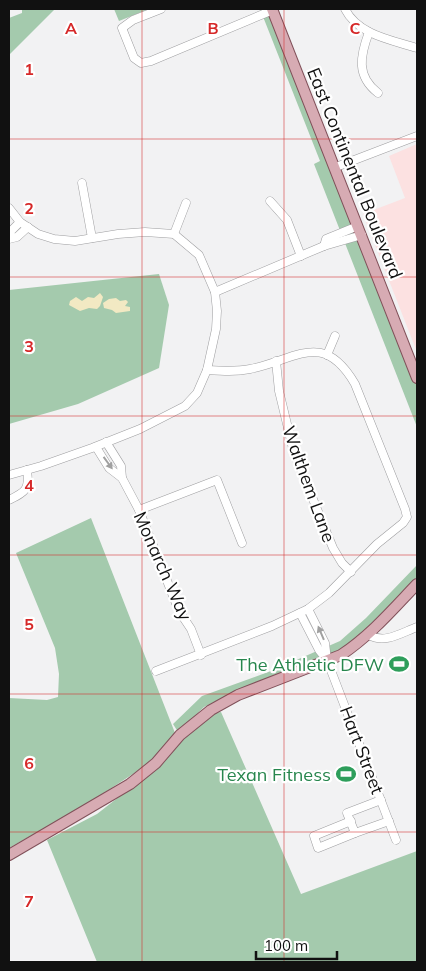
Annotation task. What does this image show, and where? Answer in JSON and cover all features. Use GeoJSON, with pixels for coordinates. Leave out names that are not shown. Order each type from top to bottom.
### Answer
{"type":"FeatureCollection","features":[{"type":"Feature","properties":{"kind":"main road","name":"East Continental Boulevard"},"geometry":{"type":"LineString","coordinates":[[272,10],[336,167],[417,378]]}},
{"type":"Feature","properties":{"kind":"main road"},"geometry":{"type":"LineString","coordinates":[[9,855],[130,784],[156,763],[180,735],[211,710],[238,695],[341,655],[369,635],[417,584]]}},
{"type":"Feature","properties":{"kind":"street"},"geometry":{"type":"LineString","coordinates":[[161,9],[124,26],[123,31],[137,61],[144,63],[272,10]]}},
{"type":"Feature","properties":{"kind":"street"},"geometry":{"type":"LineString","coordinates":[[345,9],[353,21],[369,32],[417,48]]}},
{"type":"Feature","properties":{"kind":"street"},"geometry":{"type":"LineString","coordinates":[[369,32],[362,55],[362,68],[370,87],[378,93]]}},
{"type":"Feature","properties":{"kind":"street"},"geometry":{"type":"LineString","coordinates":[[336,167],[417,136]]}},
{"type":"Feature","properties":{"kind":"street"},"geometry":{"type":"LineString","coordinates":[[82,183],[92,238]]}},
{"type":"Feature","properties":{"kind":"street"},"geometry":{"type":"LineString","coordinates":[[270,201],[287,220],[301,256]]}},
{"type":"Feature","properties":{"kind":"street"},"geometry":{"type":"LineString","coordinates":[[174,234],[186,203]]}},
{"type":"Feature","properties":{"kind":"street"},"geometry":{"type":"LineString","coordinates":[[9,208],[20,222],[38,234],[54,239],[75,241],[145,232],[174,234],[199,255],[215,292],[217,310],[216,330],[208,370],[197,393],[186,406],[140,429],[96,447],[9,475]]}},
{"type":"Feature","properties":{"kind":"street"},"geometry":{"type":"LineString","coordinates":[[20,222],[11,230],[9,239],[17,237],[28,227]]}},
{"type":"Feature","properties":{"kind":"street"},"geometry":{"type":"LineString","coordinates":[[215,292],[324,246],[326,238],[360,231]]}},
{"type":"Feature","properties":{"kind":"street"},"geometry":{"type":"LineString","coordinates":[[327,355],[335,336]]}},
{"type":"Feature","properties":{"kind":"street"},"geometry":{"type":"LineString","coordinates":[[156,671],[202,655],[304,611],[329,593],[377,544],[403,523],[407,517],[356,384],[341,364],[327,355],[315,351],[250,369],[208,370]]}},
{"type":"Feature","properties":{"kind":"street","name":"Walthem Lane"},"geometry":{"type":"LineString","coordinates":[[276,361],[283,411],[294,453],[333,548],[342,563],[351,572]]}},
{"type":"Feature","properties":{"kind":"street","name":"Monarch Way"},"geometry":{"type":"LineString","coordinates":[[106,442],[121,466],[122,478],[139,510],[179,611],[191,629],[202,655]]}},
{"type":"Feature","properties":{"kind":"street","name":"Monarch Way"},"geometry":{"type":"LineString","coordinates":[[96,447],[109,468],[122,478]]}},
{"type":"Feature","properties":{"kind":"street"},"geometry":{"type":"LineString","coordinates":[[9,500],[23,493],[27,488],[29,479],[27,470]]}},
{"type":"Feature","properties":{"kind":"street"},"geometry":{"type":"LineString","coordinates":[[139,510],[217,480],[242,543]]}},
{"type":"Feature","properties":{"kind":"street","name":"Hart Street"},"geometry":{"type":"LineString","coordinates":[[304,611],[318,626],[325,643],[327,660],[396,840]]}},
{"type":"Feature","properties":{"kind":"street"},"geometry":{"type":"LineString","coordinates":[[369,635],[383,640],[417,627]]}},
{"type":"Feature","properties":{"kind":"street"},"geometry":{"type":"LineString","coordinates":[[355,833],[347,813],[381,800]]}},
{"type":"Feature","properties":{"kind":"street"},"geometry":{"type":"LineString","coordinates":[[350,821],[314,836],[318,848],[389,821]]}},
{"type":"Feature","properties":{"kind":"shaded area"},"geometry":{"type":"Polygon","coordinates":[[[417,144],[417,352],[363,214],[405,198],[389,156],[417,144]]]}},
{"type":"Feature","properties":{"kind":"green space"},"geometry":{"type":"Polygon","coordinates":[[[22,9],[55,9],[9,55],[9,18],[22,13],[22,9]]]}},
{"type":"Feature","properties":{"kind":"green space"},"geometry":{"type":"Polygon","coordinates":[[[114,9],[149,9],[119,21],[114,9]]]}},
{"type":"Feature","properties":{"kind":"green space"},"geometry":{"type":"Polygon","coordinates":[[[260,9],[268,9],[417,384],[417,427],[314,164],[320,161],[260,9]]]}},
{"type":"Feature","properties":{"kind":"green space"},"geometry":{"type":"Polygon","coordinates":[[[159,274],[169,305],[159,368],[78,404],[9,424],[9,290],[159,274]]]}},
{"type":"Feature","properties":{"kind":"green space"},"geometry":{"type":"Polygon","coordinates":[[[91,518],[175,733],[159,753],[142,768],[87,804],[9,848],[9,698],[47,700],[58,697],[59,674],[55,648],[16,553],[91,518]]]}},
{"type":"Feature","properties":{"kind":"green space"},"geometry":{"type":"Polygon","coordinates":[[[417,565],[417,577],[357,640],[341,651],[231,694],[204,707],[178,732],[173,724],[202,696],[271,671],[340,641],[366,618],[417,565]]]}},
{"type":"Feature","properties":{"kind":"green space"},"geometry":{"type":"Polygon","coordinates":[[[221,712],[301,894],[417,851],[417,962],[97,962],[47,840],[97,814],[156,768],[192,729],[213,713],[221,712]]]}},
{"type":"Feature","properties":{"kind":"sand"},"geometry":{"type":"Polygon","coordinates":[[[100,293],[103,297],[97,309],[89,308],[80,311],[69,305],[70,301],[76,297],[82,301],[88,297],[94,298],[100,293]]]}},
{"type":"Feature","properties":{"kind":"sand"},"geometry":{"type":"Polygon","coordinates":[[[116,298],[120,301],[126,300],[128,302],[125,306],[130,307],[130,311],[116,313],[104,308],[103,303],[109,299],[116,298]]]}},
{"type":"Feature","properties":{"kind":"place","name":"The Athletic DFW"},"geometry":{"type":"Point","coordinates":[399,664]}},
{"type":"Feature","properties":{"kind":"place","name":"Texan Fitness"},"geometry":{"type":"Point","coordinates":[346,774]}}]}
